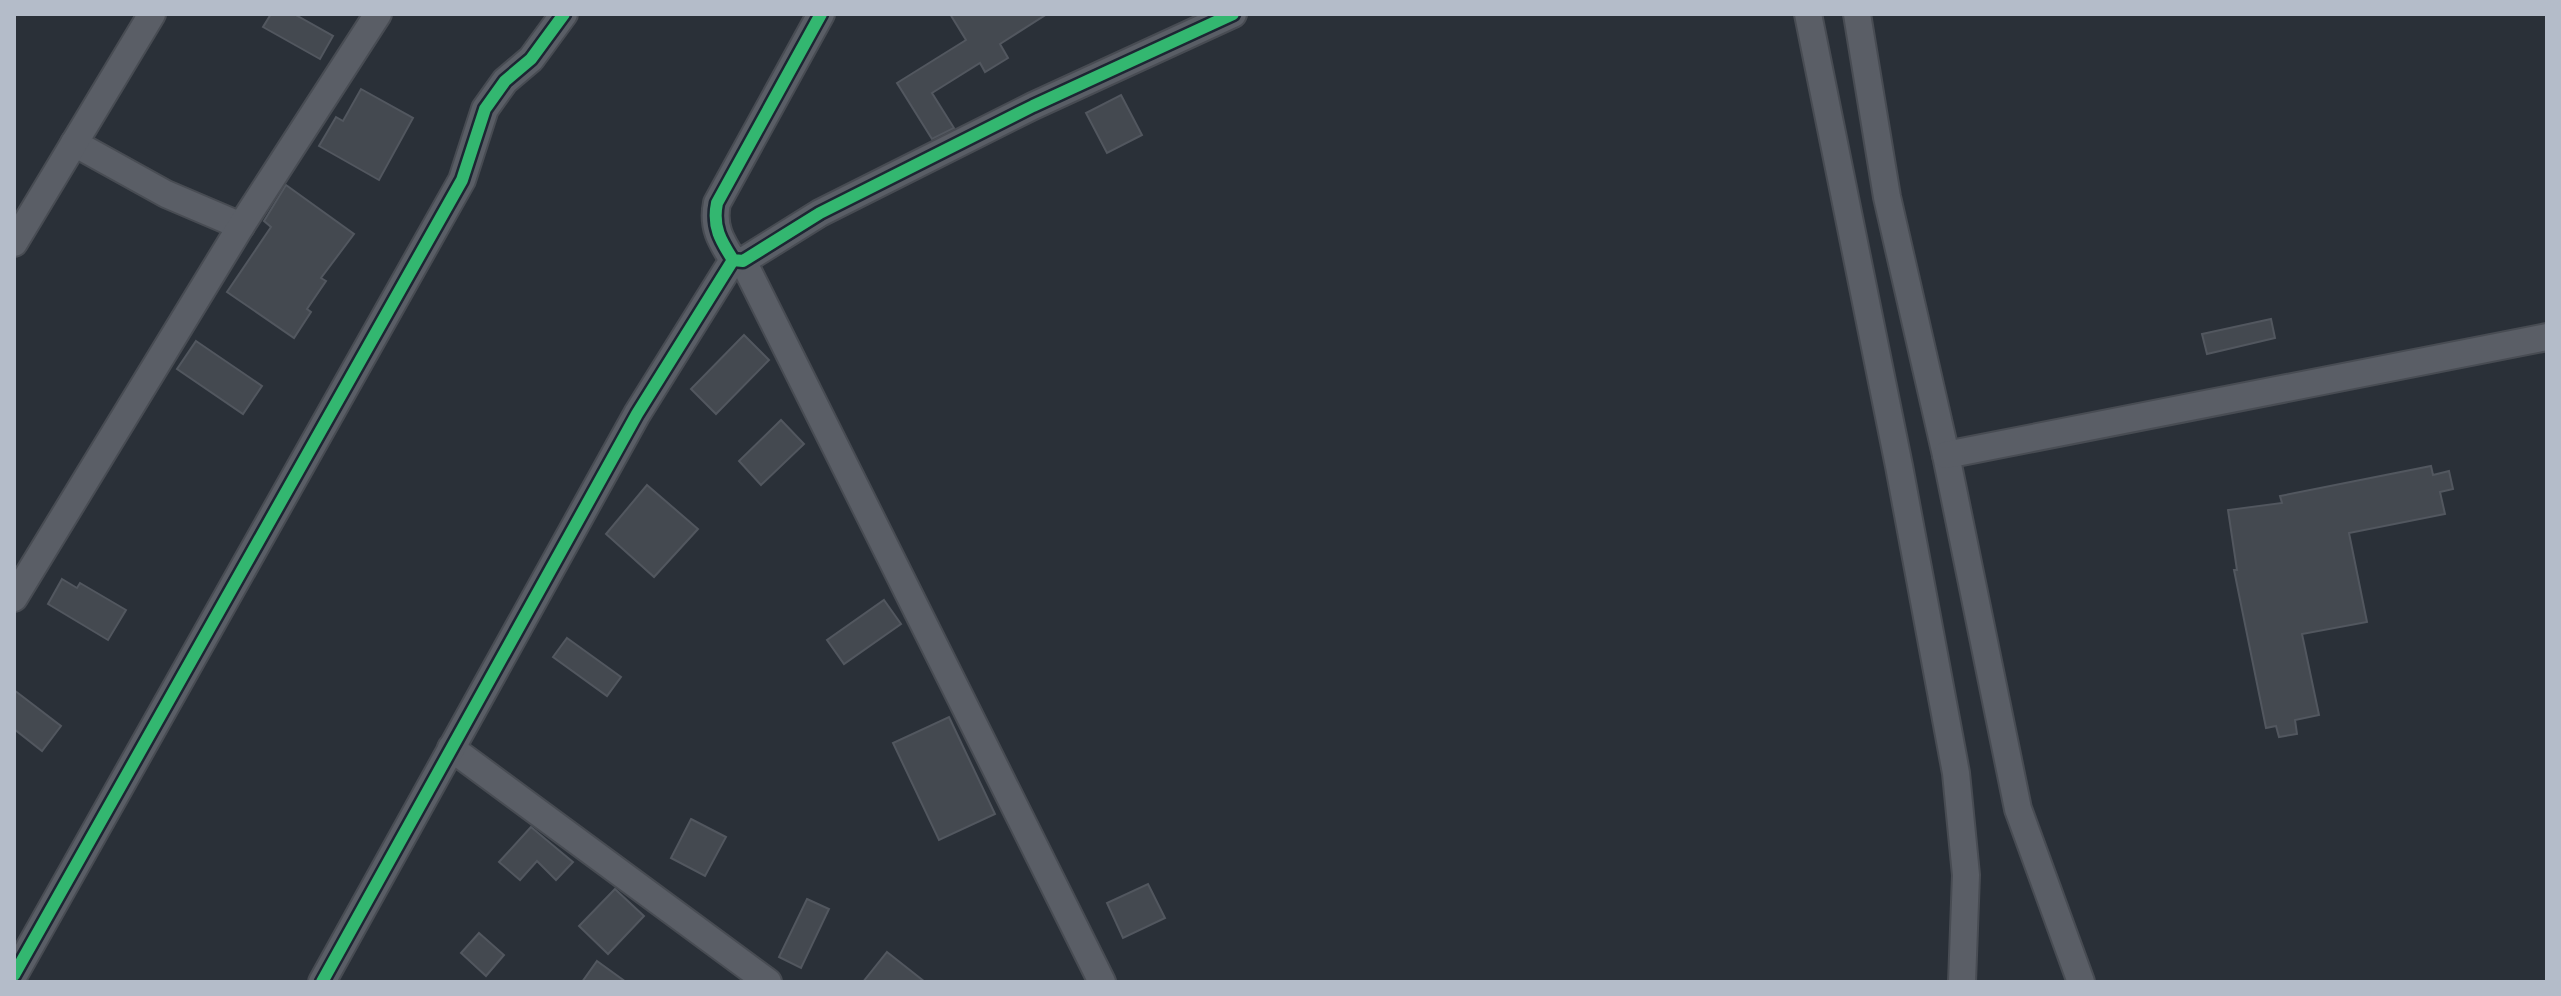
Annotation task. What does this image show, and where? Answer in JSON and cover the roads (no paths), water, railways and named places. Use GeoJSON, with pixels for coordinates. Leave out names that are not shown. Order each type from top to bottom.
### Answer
{"type":"FeatureCollection","features":[{"type":"Feature","properties":{"kind":"street"},"geometry":{"type":"LineString","coordinates":[[14,243],[152,14]]}},
{"type":"Feature","properties":{"kind":"street"},"geometry":{"type":"LineString","coordinates":[[14,598],[241,226],[378,14]]}},
{"type":"Feature","properties":{"kind":"street"},"geometry":{"type":"LineString","coordinates":[[14,975],[462,180],[485,109],[505,81],[531,59],[564,14]]}},
{"type":"Feature","properties":{"kind":"street"},"geometry":{"type":"LineString","coordinates":[[821,14],[717,203],[718,233],[738,261],[1094,979]]}},
{"type":"Feature","properties":{"kind":"street"},"geometry":{"type":"LineString","coordinates":[[322,982],[637,414],[738,261],[820,213],[991,127],[1233,14]]}},
{"type":"Feature","properties":{"kind":"street"},"geometry":{"type":"LineString","coordinates":[[1808,14],[1899,466],[1956,773],[1966,875],[1962,982]]}},
{"type":"Feature","properties":{"kind":"street"},"geometry":{"type":"LineString","coordinates":[[1857,14],[1887,197],[1946,455],[2018,809],[2081,982]]}},
{"type":"Feature","properties":{"kind":"street"},"geometry":{"type":"LineString","coordinates":[[74,143],[166,194],[241,226]]}},
{"type":"Feature","properties":{"kind":"street"},"geometry":{"type":"LineString","coordinates":[[1946,455],[2547,337]]}},
{"type":"Feature","properties":{"kind":"street"},"geometry":{"type":"LineString","coordinates":[[451,748],[768,982]]}}]}
